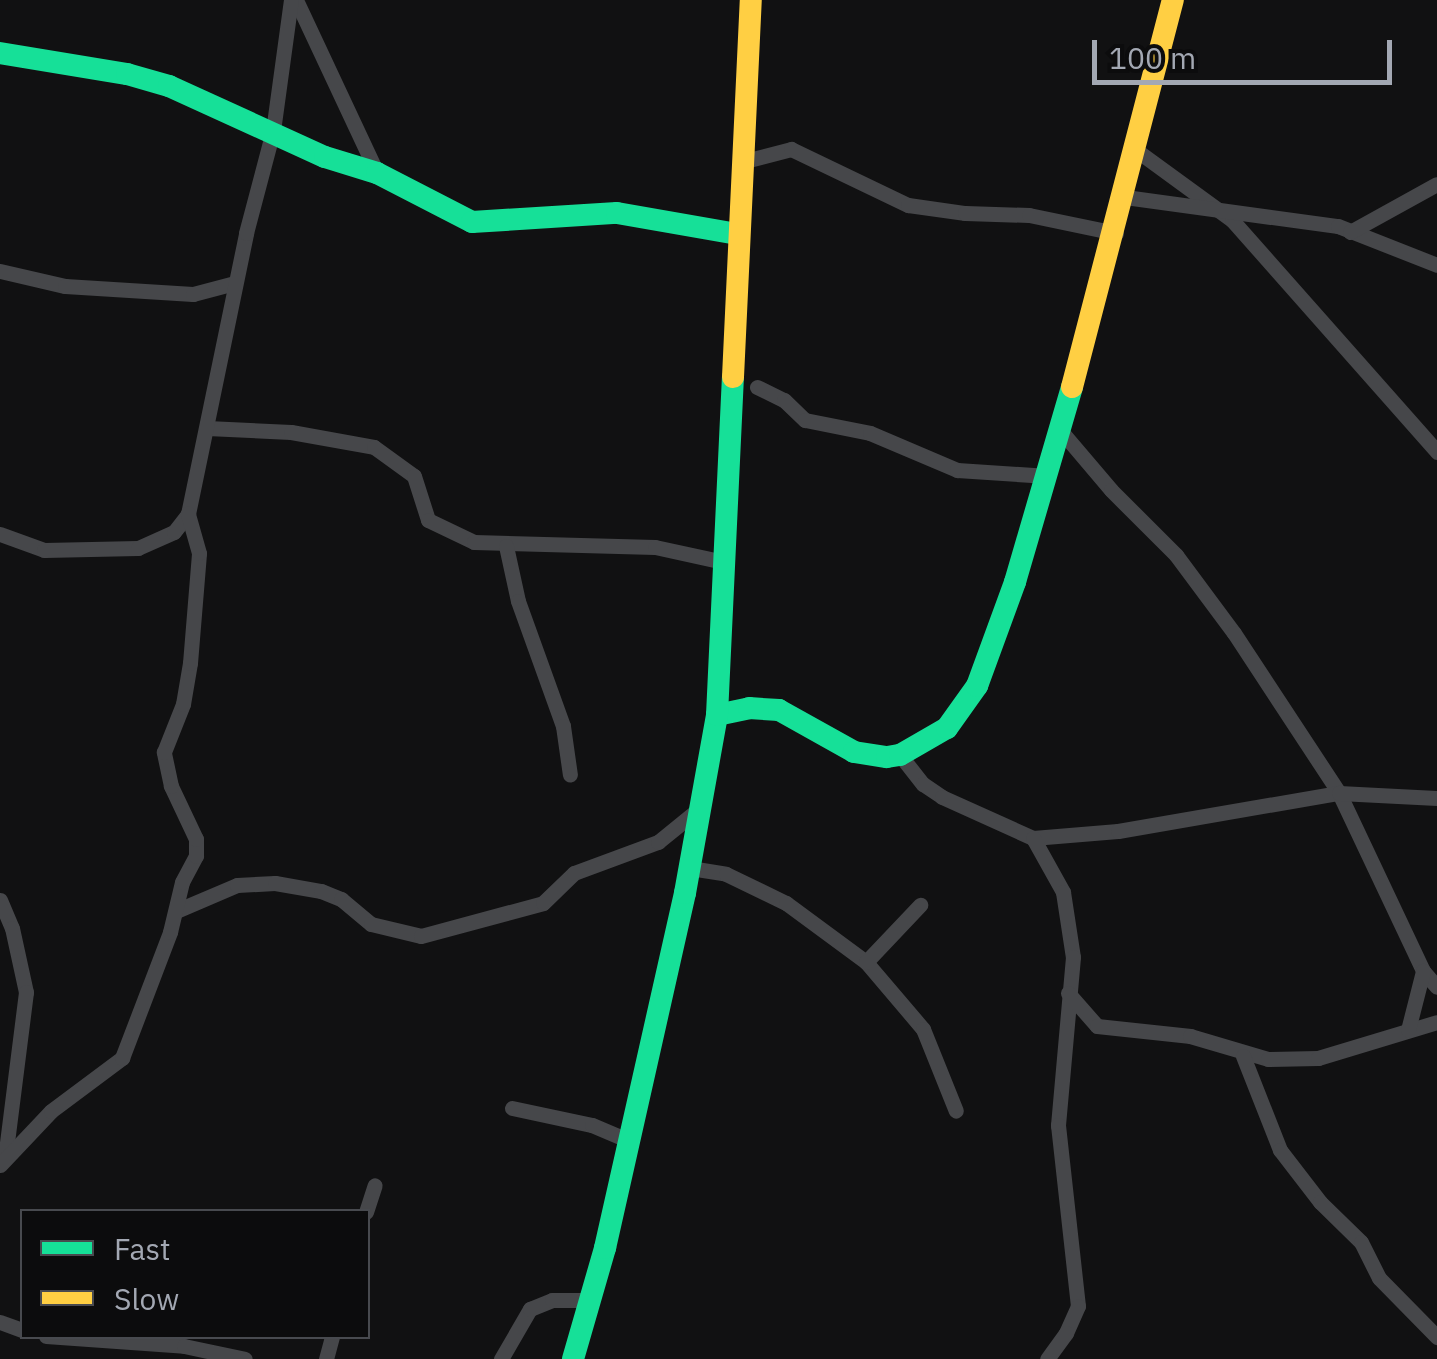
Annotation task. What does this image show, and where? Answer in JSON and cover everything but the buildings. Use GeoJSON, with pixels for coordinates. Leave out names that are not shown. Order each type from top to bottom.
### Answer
{"type":"FeatureCollection","features":[{"type":"Feature","properties":{"kind":"street"},"geometry":{"type":"LineString","coordinates":[[0,534],[44,550],[138,548],[174,532],[188,514],[235,283],[273,132],[294,0]]}},
{"type":"Feature","properties":{"kind":"street"},"geometry":{"type":"LineString","coordinates":[[294,0],[377,173]]}},
{"type":"Feature","properties":{"kind":"street"},"geometry":{"type":"LineString","coordinates":[[573,1359],[605,1248],[690,868],[717,715],[751,0]]}},
{"type":"Feature","properties":{"kind":"street"},"geometry":{"type":"LineString","coordinates":[[717,715],[749,708],[779,710],[854,752],[900,755],[947,728],[977,686],[1062,431],[1173,0]]}},
{"type":"Feature","properties":{"kind":"street"},"geometry":{"type":"LineString","coordinates":[[0,54],[126,74],[169,86],[325,157],[377,173],[420,199],[472,222],[617,213],[737,234]]}},
{"type":"Feature","properties":{"kind":"street"},"geometry":{"type":"LineString","coordinates":[[741,162],[791,149],[908,205],[965,213],[1028,215],[1116,233]]}},
{"type":"Feature","properties":{"kind":"street"},"geometry":{"type":"LineString","coordinates":[[1136,150],[1219,209],[1437,452]]}},
{"type":"Feature","properties":{"kind":"street"},"geometry":{"type":"LineString","coordinates":[[1350,232],[1437,184]]}},
{"type":"Feature","properties":{"kind":"street"},"geometry":{"type":"LineString","coordinates":[[1125,197],[1321,223],[1437,265]]}},
{"type":"Feature","properties":{"kind":"street"},"geometry":{"type":"LineString","coordinates":[[0,271],[64,286],[144,287],[193,294],[235,283]]}},
{"type":"Feature","properties":{"kind":"street"},"geometry":{"type":"LineString","coordinates":[[757,386],[784,400],[805,420],[884,438],[957,470],[1048,476]]}},
{"type":"Feature","properties":{"kind":"street"},"geometry":{"type":"LineString","coordinates":[[207,428],[292,432],[374,446],[414,476],[432,523],[474,542],[506,546],[641,546],[724,562]]}},
{"type":"Feature","properties":{"kind":"street"},"geometry":{"type":"LineString","coordinates":[[1062,431],[1111,490],[1176,555],[1234,633],[1339,793],[1423,971],[1437,987]]}},
{"type":"Feature","properties":{"kind":"street"},"geometry":{"type":"LineString","coordinates":[[2,1162],[52,1111],[122,1058],[196,850],[166,771],[164,752],[182,704],[190,663],[199,554],[188,514]]}},
{"type":"Feature","properties":{"kind":"street"},"geometry":{"type":"LineString","coordinates":[[506,546],[518,601],[563,726],[570,775]]}},
{"type":"Feature","properties":{"kind":"street"},"geometry":{"type":"LineString","coordinates":[[900,755],[923,784],[942,796],[1033,838],[1104,832],[1339,793],[1437,798]]}},
{"type":"Feature","properties":{"kind":"street"},"geometry":{"type":"LineString","coordinates":[[176,911],[232,886],[275,882],[321,890],[341,899],[371,924],[420,936],[543,903],[574,873],[658,842],[704,804]]}},
{"type":"Feature","properties":{"kind":"street"},"geometry":{"type":"LineString","coordinates":[[1033,838],[1063,892],[1072,957],[1058,1162],[1078,1306],[1066,1333],[1046,1359]]}},
{"type":"Feature","properties":{"kind":"street"},"geometry":{"type":"LineString","coordinates":[[690,868],[726,874],[786,903],[866,962],[923,1030],[956,1111]]}},
{"type":"Feature","properties":{"kind":"street"},"geometry":{"type":"LineString","coordinates":[[0,900],[12,928],[26,992],[2,1162]]}},
{"type":"Feature","properties":{"kind":"street"},"geometry":{"type":"LineString","coordinates":[[866,962],[920,905]]}},
{"type":"Feature","properties":{"kind":"street"},"geometry":{"type":"LineString","coordinates":[[1408,1030],[1423,971]]}},
{"type":"Feature","properties":{"kind":"street"},"geometry":{"type":"LineString","coordinates":[[1068,993],[1094,1025]]}},
{"type":"Feature","properties":{"kind":"street"},"geometry":{"type":"LineString","coordinates":[[1066,1027],[1094,1025],[1190,1036],[1244,1056],[1318,1058],[1437,1022]]}},
{"type":"Feature","properties":{"kind":"street"},"geometry":{"type":"LineString","coordinates":[[1244,1056],[1280,1150],[1320,1202],[1362,1242],[1379,1278],[1437,1337]]}},
{"type":"Feature","properties":{"kind":"street"},"geometry":{"type":"LineString","coordinates":[[512,1108],[592,1125],[628,1140]]}},
{"type":"Feature","properties":{"kind":"street"},"geometry":{"type":"LineString","coordinates":[[367,1209],[375,1185]]}},
{"type":"Feature","properties":{"kind":"street"},"geometry":{"type":"LineString","coordinates":[[501,1359],[530,1308],[552,1300],[588,1300]]}},
{"type":"Feature","properties":{"kind":"street"},"geometry":{"type":"LineString","coordinates":[[122,1339],[224,1351],[245,1359]]}},
{"type":"Feature","properties":{"kind":"traffic: fast"},"geometry":{"type":"LineString","coordinates":[[0,53],[127,74],[169,86],[325,157],[377,173],[472,222],[617,213],[737,234]]}},
{"type":"Feature","properties":{"kind":"traffic: fast"},"geometry":{"type":"LineString","coordinates":[[573,1359],[605,1248],[685,893],[717,715],[733,377]]}},
{"type":"Feature","properties":{"kind":"traffic: fast"},"geometry":{"type":"LineString","coordinates":[[717,715],[749,708],[779,710],[854,752],[887,757],[900,755],[947,728],[977,686],[1015,582],[1072,387]]}},
{"type":"Feature","properties":{"kind":"traffic: slow"},"geometry":{"type":"LineString","coordinates":[[733,377],[751,0]]}},
{"type":"Feature","properties":{"kind":"traffic: slow"},"geometry":{"type":"LineString","coordinates":[[1072,387],[1173,0]]}}]}
